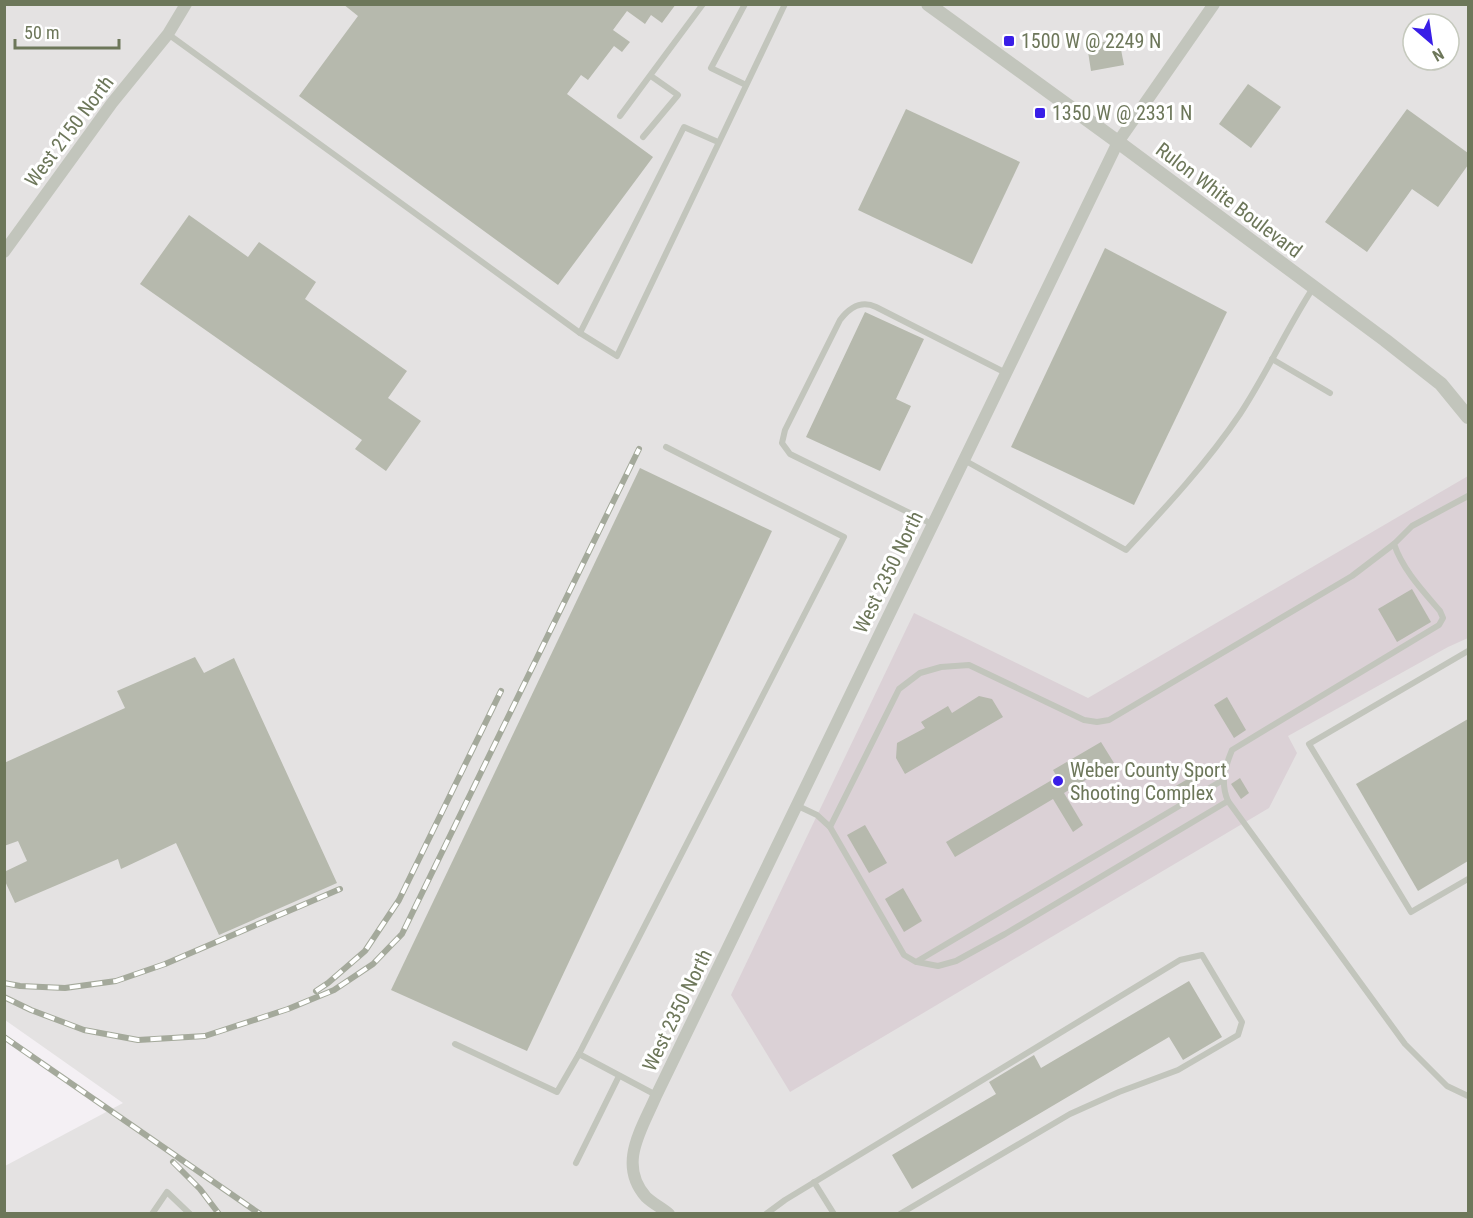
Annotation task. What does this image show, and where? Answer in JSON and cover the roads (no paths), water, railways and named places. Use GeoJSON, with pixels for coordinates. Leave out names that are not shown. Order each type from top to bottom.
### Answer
{"type":"FeatureCollection","features":[{"type":"Feature","properties":{"kind":"street","name":"West 2150 North"},"geometry":{"type":"LineString","coordinates":[[4,252],[112,103],[168,34],[186,4]]}},
{"type":"Feature","properties":{"kind":"street","name":"Rulon White Boulevard"},"geometry":{"type":"LineString","coordinates":[[928,4],[1314,287],[1441,384],[1468,417]]}},
{"type":"Feature","properties":{"kind":"street","name":"West 2350 North"},"geometry":{"type":"LineString","coordinates":[[669,1214],[646,1197],[632,1174],[633,1148],[656,1096],[1118,142],[1214,4]]}},
{"type":"Feature","properties":{"kind":"lane"},"geometry":{"type":"LineString","coordinates":[[620,116],[703,4]]}},
{"type":"Feature","properties":{"kind":"lane"},"geometry":{"type":"LineString","coordinates":[[745,4],[711,68],[746,86]]}},
{"type":"Feature","properties":{"kind":"lane"},"geometry":{"type":"LineString","coordinates":[[168,34],[580,333],[617,356],[785,4]]}},
{"type":"Feature","properties":{"kind":"lane"},"geometry":{"type":"LineString","coordinates":[[643,137],[678,94],[651,76]]}},
{"type":"Feature","properties":{"kind":"lane"},"geometry":{"type":"LineString","coordinates":[[580,333],[684,127],[718,142]]}},
{"type":"Feature","properties":{"kind":"lane"},"geometry":{"type":"LineString","coordinates":[[964,460],[1126,550],[1187,483],[1240,414],[1295,316],[1314,287]]}},
{"type":"Feature","properties":{"kind":"lane"},"geometry":{"type":"LineString","coordinates":[[932,524],[790,454],[782,443],[785,430],[840,320],[850,309],[862,303],[876,307],[1006,373]]}},
{"type":"Feature","properties":{"kind":"lane"},"geometry":{"type":"LineString","coordinates":[[1272,359],[1330,393]]}},
{"type":"Feature","properties":{"kind":"lane"},"geometry":{"type":"LineString","coordinates":[[455,1044],[558,1092],[844,537],[666,447]]}},
{"type":"Feature","properties":{"kind":"lane"},"geometry":{"type":"LineString","coordinates":[[830,827],[899,689],[920,673],[941,667],[969,665],[1084,720],[1097,722],[1109,720],[1352,576],[1394,544],[1412,526],[1468,496]]}},
{"type":"Feature","properties":{"kind":"lane"},"geometry":{"type":"LineString","coordinates":[[1394,544],[1405,568],[1440,611],[1443,618],[1439,625],[1232,750],[1225,766],[1223,791],[1405,1044],[1447,1086],[1468,1096]]}},
{"type":"Feature","properties":{"kind":"lane"},"geometry":{"type":"LineString","coordinates":[[1468,651],[1309,744],[1410,912],[1468,879]]}},
{"type":"Feature","properties":{"kind":"lane"},"geometry":{"type":"LineString","coordinates":[[916,962],[1223,780]]}},
{"type":"Feature","properties":{"kind":"lane"},"geometry":{"type":"LineString","coordinates":[[798,806],[817,815],[830,827],[904,955],[916,962],[938,966],[956,961],[1005,934],[1228,801]]}},
{"type":"Feature","properties":{"kind":"lane"},"geometry":{"type":"LineString","coordinates":[[766,1214],[814,1182],[1180,960],[1202,955],[1242,1022],[1238,1035],[1178,1070],[1119,1092],[1070,1114],[900,1214]]}},
{"type":"Feature","properties":{"kind":"lane"},"geometry":{"type":"LineString","coordinates":[[579,1054],[656,1096]]}},
{"type":"Feature","properties":{"kind":"lane"},"geometry":{"type":"LineString","coordinates":[[576,1163],[618,1076]]}},
{"type":"Feature","properties":{"kind":"lane"},"geometry":{"type":"LineString","coordinates":[[814,1182],[834,1214]]}},
{"type":"Feature","properties":{"kind":"lane"},"geometry":{"type":"LineString","coordinates":[[152,1214],[167,1192],[190,1214]]}},
{"type":"Feature","properties":{"kind":"railway"},"geometry":{"type":"LineString","coordinates":[[4,997],[84,1030],[138,1040],[205,1036],[288,1009],[334,990],[373,964],[402,934],[639,449]]}},
{"type":"Feature","properties":{"kind":"railway"},"geometry":{"type":"LineString","coordinates":[[316,991],[365,951],[399,900],[501,691]]}},
{"type":"Feature","properties":{"kind":"railway"},"geometry":{"type":"LineString","coordinates":[[4,983],[65,988],[116,981],[165,964],[340,889]]}},
{"type":"Feature","properties":{"kind":"railway"},"geometry":{"type":"LineString","coordinates":[[4,1037],[260,1214]]}},
{"type":"Feature","properties":{"kind":"railway"},"geometry":{"type":"LineString","coordinates":[[173,1162],[200,1189],[219,1214]]}},
{"type":"Feature","properties":{"kind":"place","name":"1500 W @ 2249 N"},"geometry":{"type":"Point","coordinates":[1009,41]}},
{"type":"Feature","properties":{"kind":"place","name":"1350 W @ 2331 N"},"geometry":{"type":"Point","coordinates":[1040,113]}},
{"type":"Feature","properties":{"kind":"place","name":"Weber County Sport Shooting Complex"},"geometry":{"type":"Point","coordinates":[1058,781]}}]}
